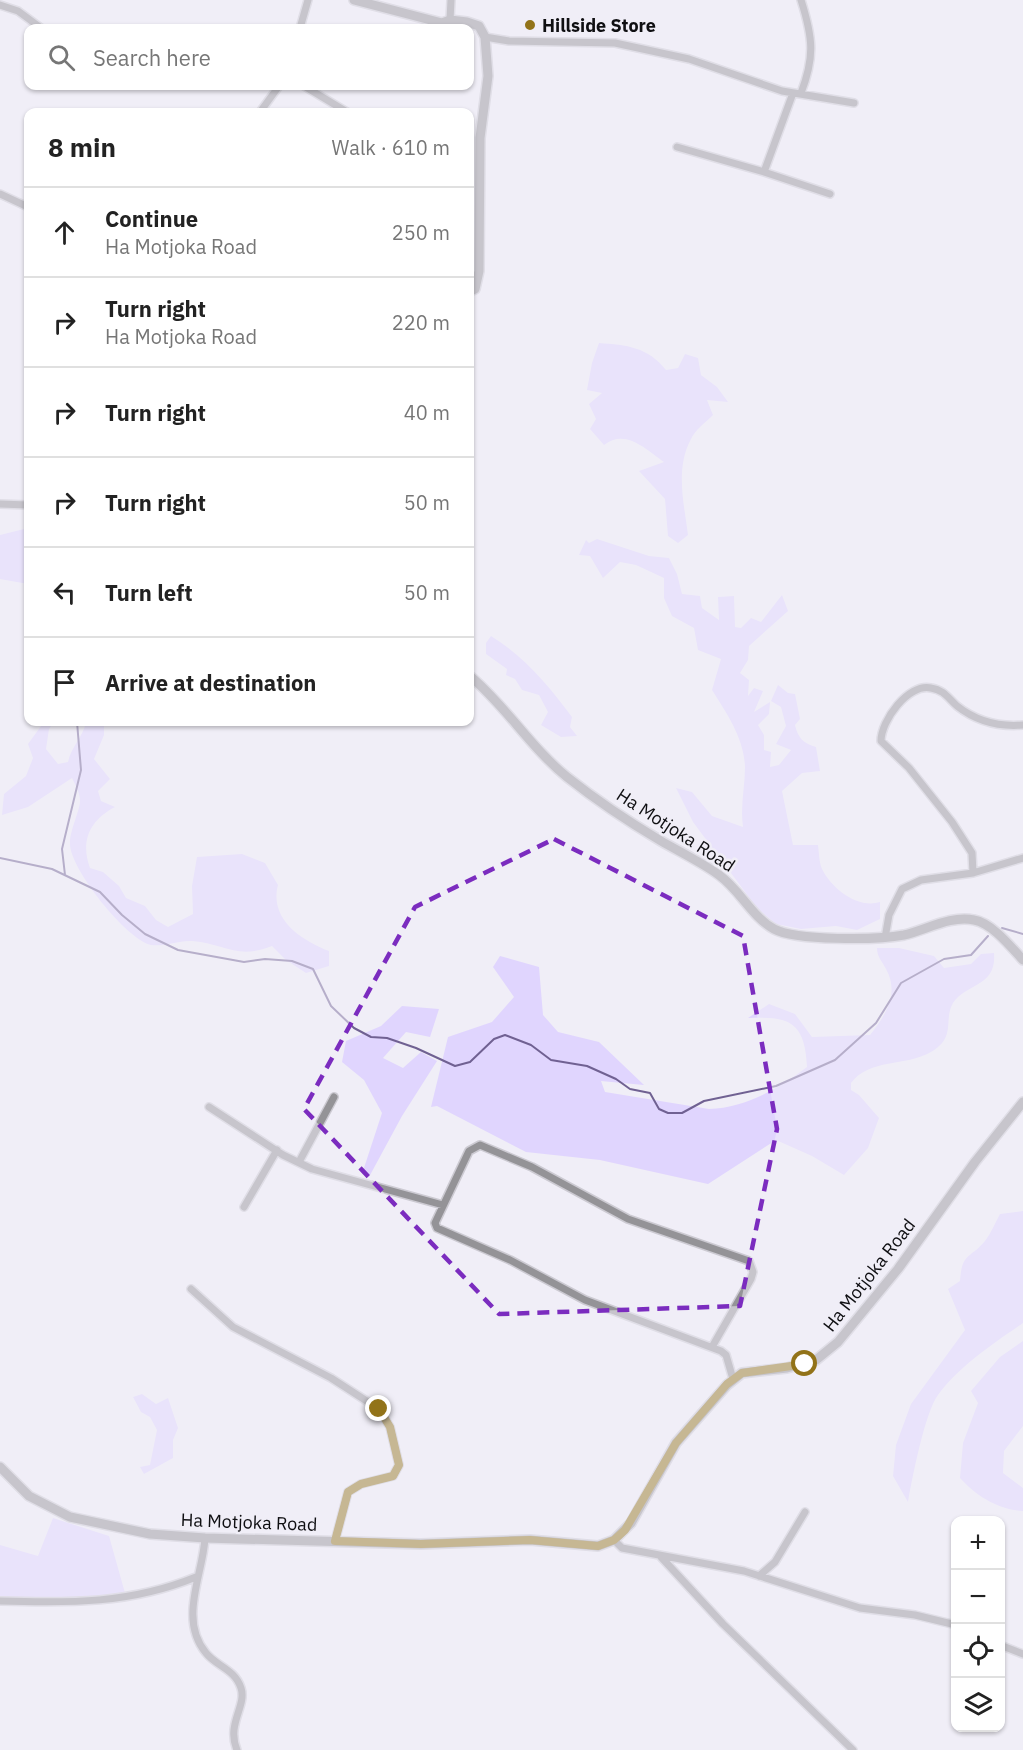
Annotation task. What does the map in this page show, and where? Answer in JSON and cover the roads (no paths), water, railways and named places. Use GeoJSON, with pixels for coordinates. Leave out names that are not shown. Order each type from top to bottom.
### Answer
{"type":"FeatureCollection","features":[{"type":"Feature","properties":{"kind":"street"},"geometry":{"type":"LineString","coordinates":[[301,24],[308,0]]}},
{"type":"Feature","properties":{"kind":"street"},"geometry":{"type":"LineString","coordinates":[[354,0],[441,23],[461,20],[473,24]]}},
{"type":"Feature","properties":{"kind":"street"},"geometry":{"type":"LineString","coordinates":[[450,20],[451,0]]}},
{"type":"Feature","properties":{"kind":"street"},"geometry":{"type":"LineString","coordinates":[[764,172],[797,93],[811,67],[812,50],[801,0]]}},
{"type":"Feature","properties":{"kind":"street"},"geometry":{"type":"LineString","coordinates":[[0,4],[18,11],[35,24]]}},
{"type":"Feature","properties":{"kind":"street"},"geometry":{"type":"LineString","coordinates":[[474,24],[479,26],[485,37],[488,76],[480,138],[479,271],[474,290]]}},
{"type":"Feature","properties":{"kind":"street"},"geometry":{"type":"LineString","coordinates":[[485,37],[509,41],[615,43],[689,59],[736,77],[797,93],[854,103]]}},
{"type":"Feature","properties":{"kind":"street"},"geometry":{"type":"LineString","coordinates":[[263,108],[276,90]]}},
{"type":"Feature","properties":{"kind":"street"},"geometry":{"type":"LineString","coordinates":[[311,90],[340,108]]}},
{"type":"Feature","properties":{"kind":"street"},"geometry":{"type":"LineString","coordinates":[[677,147],[764,172],[831,195]]}},
{"type":"Feature","properties":{"kind":"street"},"geometry":{"type":"LineString","coordinates":[[0,194],[24,205]]}},
{"type":"Feature","properties":{"kind":"street"},"geometry":{"type":"LineString","coordinates":[[0,504],[24,505]]}},
{"type":"Feature","properties":{"kind":"street","name":"Ha Motjoka Road"},"geometry":{"type":"LineString","coordinates":[[474,680],[530,742],[568,777],[658,839],[711,869],[730,883],[758,916],[774,929],[794,935],[885,938],[961,920],[976,920],[995,932],[1023,960]]}},
{"type":"Feature","properties":{"kind":"street"},"geometry":{"type":"LineString","coordinates":[[973,873],[972,853],[952,822],[909,768],[881,741],[881,734],[898,703],[913,692],[928,687],[945,693],[972,717],[1011,726],[1023,725]]}},
{"type":"Feature","properties":{"kind":"street"},"geometry":{"type":"LineString","coordinates":[[885,938],[889,915],[902,889],[921,880],[973,873],[1023,858]]}},
{"type":"Feature","properties":{"kind":"street"},"geometry":{"type":"LineString","coordinates":[[298,1162],[334,1097]]}},
{"type":"Feature","properties":{"kind":"street","name":"Ha Motjoka Road"},"geometry":{"type":"LineString","coordinates":[[734,1378],[750,1372],[805,1364],[816,1360],[838,1342],[898,1269],[975,1162],[1023,1102]]}},
{"type":"Feature","properties":{"kind":"street"},"geometry":{"type":"LineString","coordinates":[[209,1107],[298,1162],[355,1182],[443,1205]]}},
{"type":"Feature","properties":{"kind":"street"},"geometry":{"type":"LineString","coordinates":[[712,1347],[753,1272],[749,1261],[628,1218],[532,1167],[480,1145],[470,1151],[435,1223],[437,1228],[510,1260],[585,1300],[712,1347],[726,1355],[734,1378],[676,1443],[631,1523],[614,1540],[622,1548],[759,1575],[860,1608],[915,1615],[951,1625]]}},
{"type":"Feature","properties":{"kind":"street"},"geometry":{"type":"LineString","coordinates":[[244,1207],[277,1150]]}},
{"type":"Feature","properties":{"kind":"street"},"geometry":{"type":"LineString","coordinates":[[191,1288],[232,1327],[331,1378],[379,1409],[390,1427],[399,1465],[393,1476],[361,1484],[348,1492],[335,1541]]}},
{"type":"Feature","properties":{"kind":"street","name":"Ha Motjoka Road"},"geometry":{"type":"LineString","coordinates":[[0,1467],[29,1496],[70,1517],[150,1534],[205,1538],[421,1544],[530,1540],[598,1546],[614,1540]]}},
{"type":"Feature","properties":{"kind":"street"},"geometry":{"type":"LineString","coordinates":[[759,1575],[775,1562],[805,1512]]}},
{"type":"Feature","properties":{"kind":"street"},"geometry":{"type":"LineString","coordinates":[[205,1538],[204,1558],[196,1577],[193,1609],[195,1630],[200,1646],[208,1656],[226,1666],[241,1688],[242,1696],[232,1729],[237,1750]]}},
{"type":"Feature","properties":{"kind":"street"},"geometry":{"type":"LineString","coordinates":[[662,1557],[723,1624],[852,1750]]}},
{"type":"Feature","properties":{"kind":"street"},"geometry":{"type":"LineString","coordinates":[[0,1601],[49,1603],[128,1599],[196,1577]]}},
{"type":"Feature","properties":{"kind":"street"},"geometry":{"type":"LineString","coordinates":[[1005,1647],[1023,1654]]}},
{"type":"Feature","properties":{"kind":"waterway"},"geometry":{"type":"LineString","coordinates":[[65,875],[62,849],[81,770],[77,726]]}},
{"type":"Feature","properties":{"kind":"waterway"},"geometry":{"type":"LineString","coordinates":[[0,858],[52,869],[100,892],[122,915],[145,934],[178,950],[244,962],[265,959],[292,961],[313,969],[331,1006],[354,1028],[371,1037],[387,1038],[416,1048],[455,1066],[470,1062],[494,1039],[505,1035],[531,1045],[551,1060],[587,1066],[616,1079],[630,1089],[650,1093],[659,1109],[668,1113],[682,1113],[704,1101],[776,1086],[835,1060],[876,1023],[901,983],[944,959],[971,955],[988,936]]}},
{"type":"Feature","properties":{"kind":"waterway"},"geometry":{"type":"LineString","coordinates":[[1002,928],[1023,934]]}},
{"type":"Feature","properties":{"kind":"place","name":"Hillside Store"},"geometry":{"type":"Point","coordinates":[530,25]}}]}
